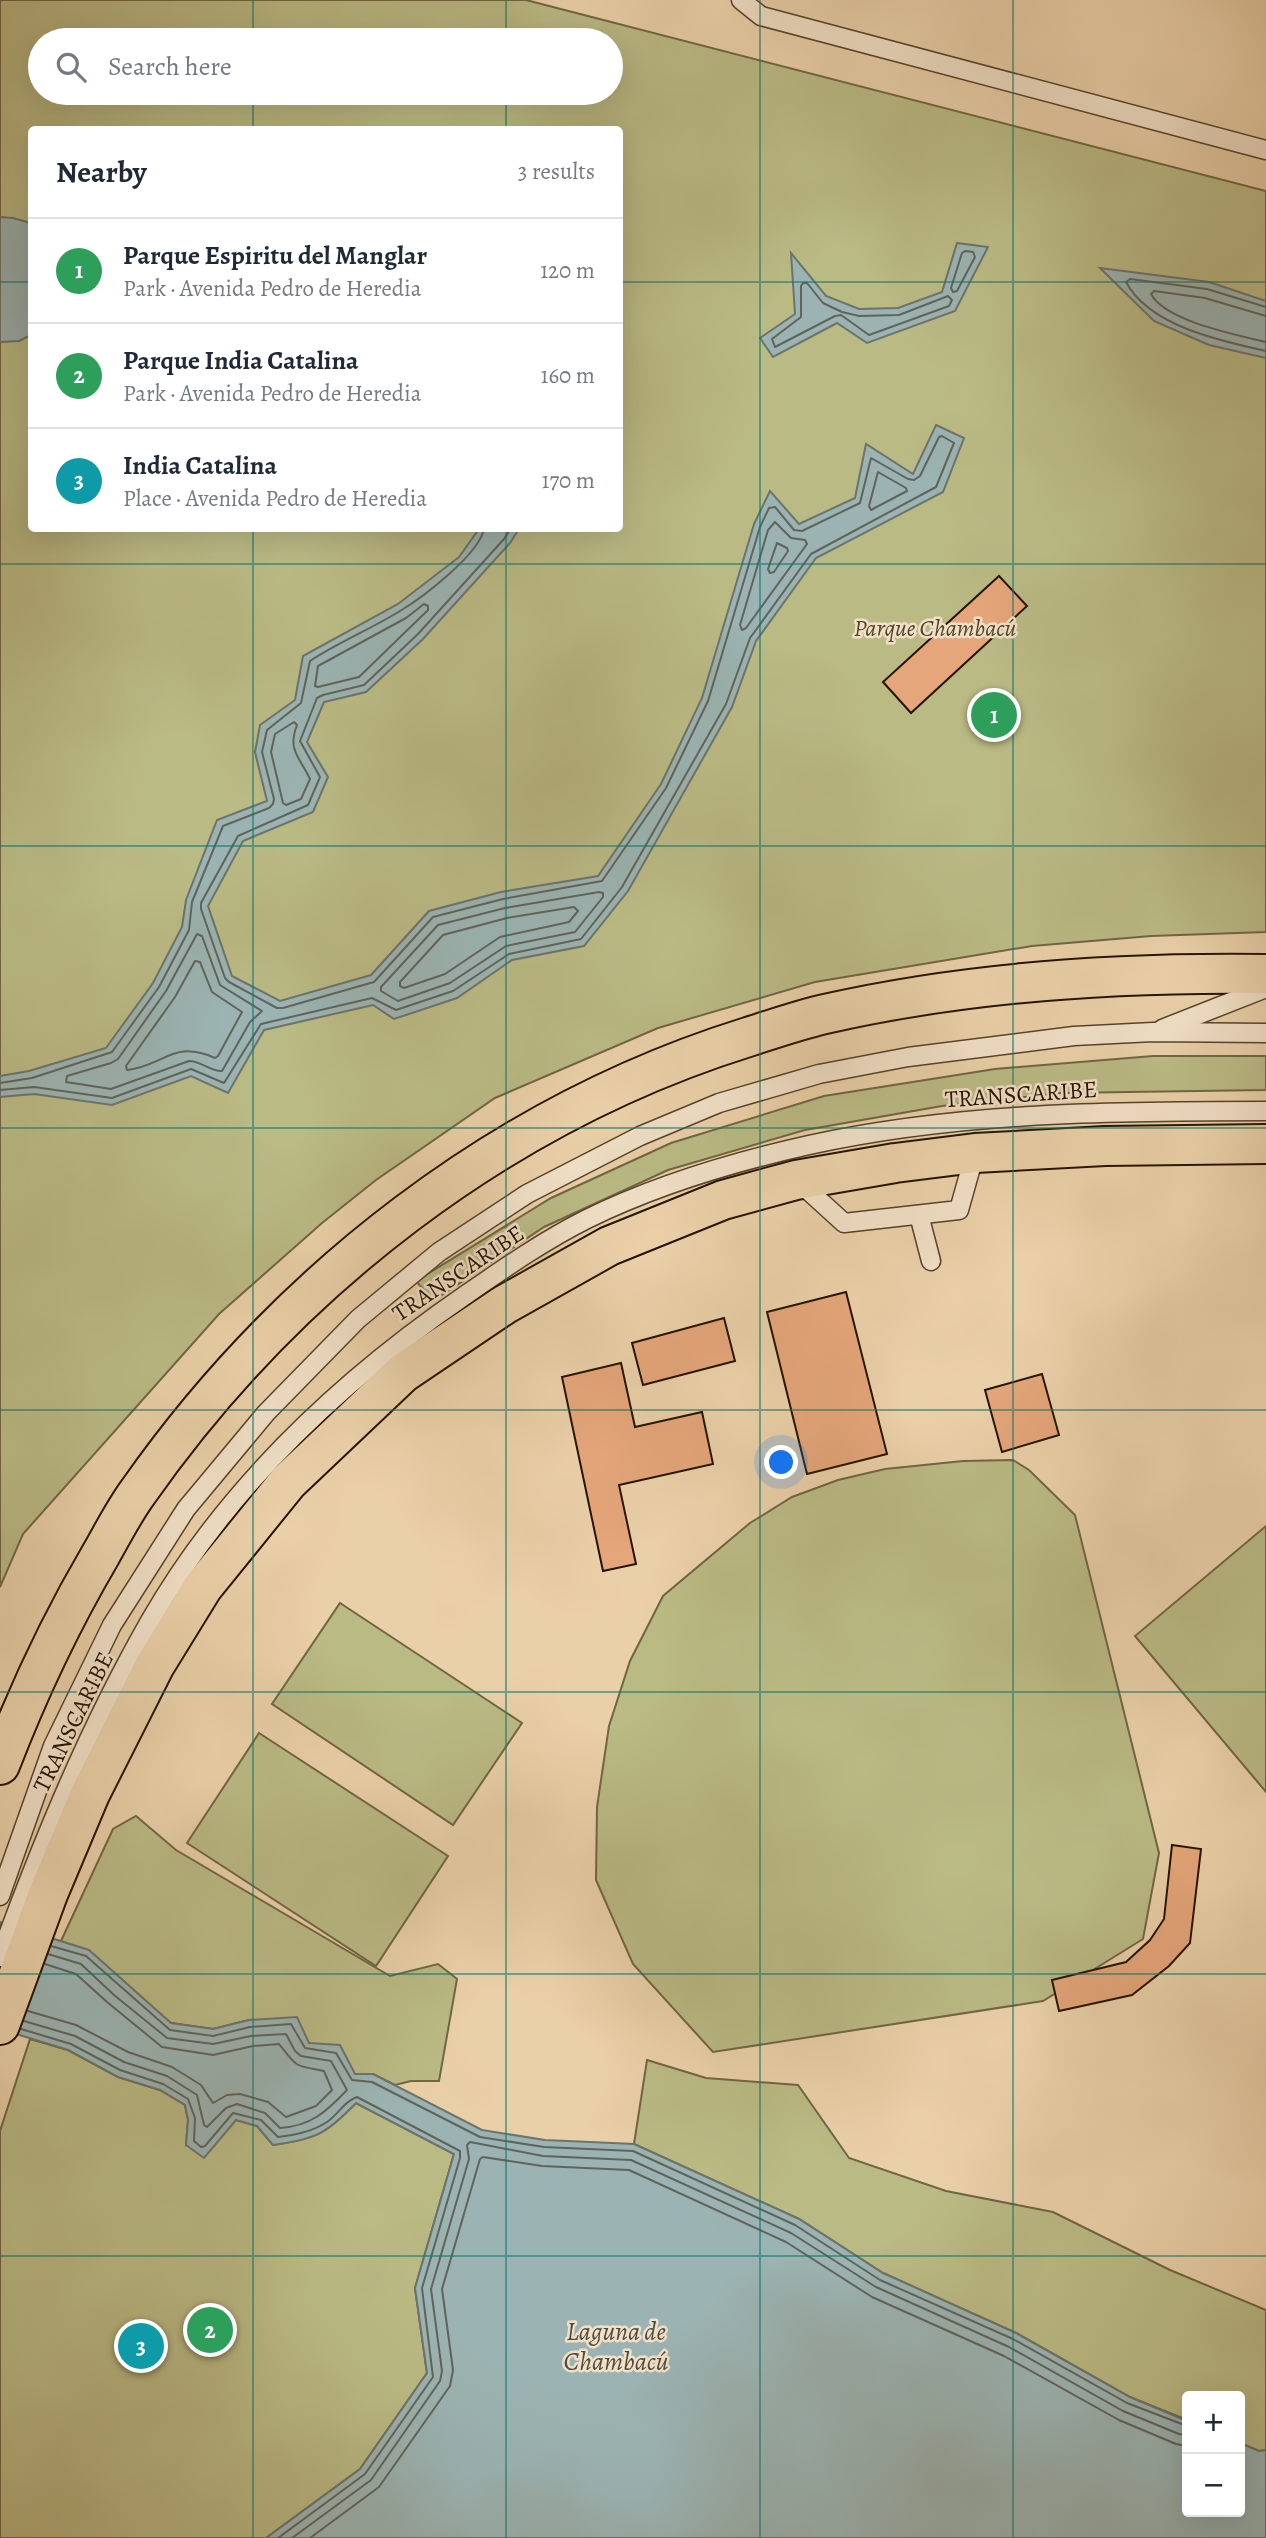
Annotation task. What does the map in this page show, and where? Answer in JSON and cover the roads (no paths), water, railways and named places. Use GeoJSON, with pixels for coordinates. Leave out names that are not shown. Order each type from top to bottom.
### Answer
{"type":"FeatureCollection","features":[{"type":"Feature","properties":{"kind":"highway"},"geometry":{"type":"LineString","coordinates":[[0,1765],[19,1714],[66,1614],[135,1496],[190,1420],[274,1330],[343,1264],[439,1189],[519,1137],[592,1099],[699,1053],[821,1014],[922,995],[1060,978],[1189,973],[1266,974]]}},
{"type":"Feature","properties":{"kind":"highway"},"geometry":{"type":"LineString","coordinates":[[0,2025],[36,1892],[90,1794],[155,1665],[203,1587],[288,1482],[403,1373],[505,1305],[609,1245],[723,1200],[796,1180],[975,1153],[1105,1146],[1266,1144]]}},
{"type":"Feature","properties":{"kind":"lane"},"geometry":{"type":"LineString","coordinates":[[741,0],[761,16],[1266,150]]}},
{"type":"Feature","properties":{"kind":"lane","name":"TRANSCARIBE"},"geometry":{"type":"LineString","coordinates":[[1153,1032],[1266,988]]}},
{"type":"Feature","properties":{"kind":"lane","name":"TRANSCARIBE"},"geometry":{"type":"LineString","coordinates":[[2,1890],[53,1746],[111,1625],[186,1509],[266,1413],[358,1318],[439,1252],[527,1194],[640,1136],[719,1103],[819,1074],[908,1056],[1074,1036],[1153,1032],[1266,1033]]}},
{"type":"Feature","properties":{"kind":"lane","name":"TRANSCARIBE"},"geometry":{"type":"LineString","coordinates":[[0,1957],[36,1892],[67,1787],[116,1686],[151,1619],[222,1515],[269,1460],[314,1415],[376,1360],[520,1258],[587,1219],[678,1181],[809,1145],[945,1123],[1098,1112],[1266,1111]]}},
{"type":"Feature","properties":{"kind":"lane"},"geometry":{"type":"LineString","coordinates":[[796,1180],[844,1223],[959,1210],[975,1153]]}},
{"type":"Feature","properties":{"kind":"lane"},"geometry":{"type":"LineString","coordinates":[[919,1215],[931,1261]]}},
{"type":"Feature","properties":{"kind":"water"},"geometry":{"type":"Polygon","coordinates":[[[0,217],[28,222],[28,336],[19,341],[0,342],[0,217]]]}},
{"type":"Feature","properties":{"kind":"water"},"geometry":{"type":"Polygon","coordinates":[[[957,243],[988,247],[955,311],[867,343],[837,323],[773,357],[760,338],[795,314],[791,253],[826,296],[859,309],[898,308],[942,292],[957,243]]]}},
{"type":"Feature","properties":{"kind":"water"},"geometry":{"type":"Polygon","coordinates":[[[1100,268],[1209,282],[1266,301],[1266,358],[1209,345],[1154,321],[1100,268]]]}},
{"type":"Feature","properties":{"kind":"water"},"geometry":{"type":"Polygon","coordinates":[[[936,425],[964,438],[943,492],[816,558],[756,641],[732,707],[628,891],[584,946],[512,960],[457,998],[394,1019],[373,1005],[264,1030],[228,1093],[191,1076],[112,1105],[34,1094],[0,1097],[0,1076],[29,1071],[106,1048],[153,983],[182,927],[186,900],[217,820],[267,801],[255,752],[260,725],[295,700],[303,656],[398,604],[459,557],[477,532],[517,532],[423,639],[366,692],[324,702],[307,742],[328,777],[313,812],[243,841],[208,906],[232,976],[280,1001],[371,975],[429,911],[501,892],[598,876],[661,784],[702,698],[754,524],[770,491],[799,524],[855,498],[866,444],[913,474],[936,425]]]}},
{"type":"Feature","properties":{"kind":"water","name":"Laguna de Chambacú"},"geometry":{"type":"Polygon","coordinates":[[[0,1922],[89,1950],[171,2023],[213,2029],[249,2020],[297,2017],[309,2043],[340,2045],[355,2074],[373,2074],[482,2130],[545,2140],[634,2144],[799,2219],[883,2273],[1016,2333],[1130,2397],[1182,2419],[1182,2517],[1245,2517],[1245,2445],[1259,2451],[1266,2450],[1266,2538],[266,2538],[360,2469],[427,2373],[415,2288],[454,2154],[356,2103],[336,2122],[319,2133],[273,2145],[257,2126],[236,2120],[204,2158],[186,2145],[188,2120],[185,2105],[160,2090],[118,2077],[68,2050],[0,2029],[0,1922]]]}},
{"type":"Feature","properties":{"kind":"place","name":"Parque Espiritu del Manglar"},"geometry":{"type":"Point","coordinates":[994,715]}},
{"type":"Feature","properties":{"kind":"place","name":"Parque India Catalina"},"geometry":{"type":"Point","coordinates":[210,2330]}},
{"type":"Feature","properties":{"kind":"place","name":"India Catalina"},"geometry":{"type":"Point","coordinates":[141,2346]}},
{"type":"Feature","properties":{"kind":"park label","name":"Parque Chambacú"},"geometry":{"type":"Point","coordinates":[935,628]}}]}
